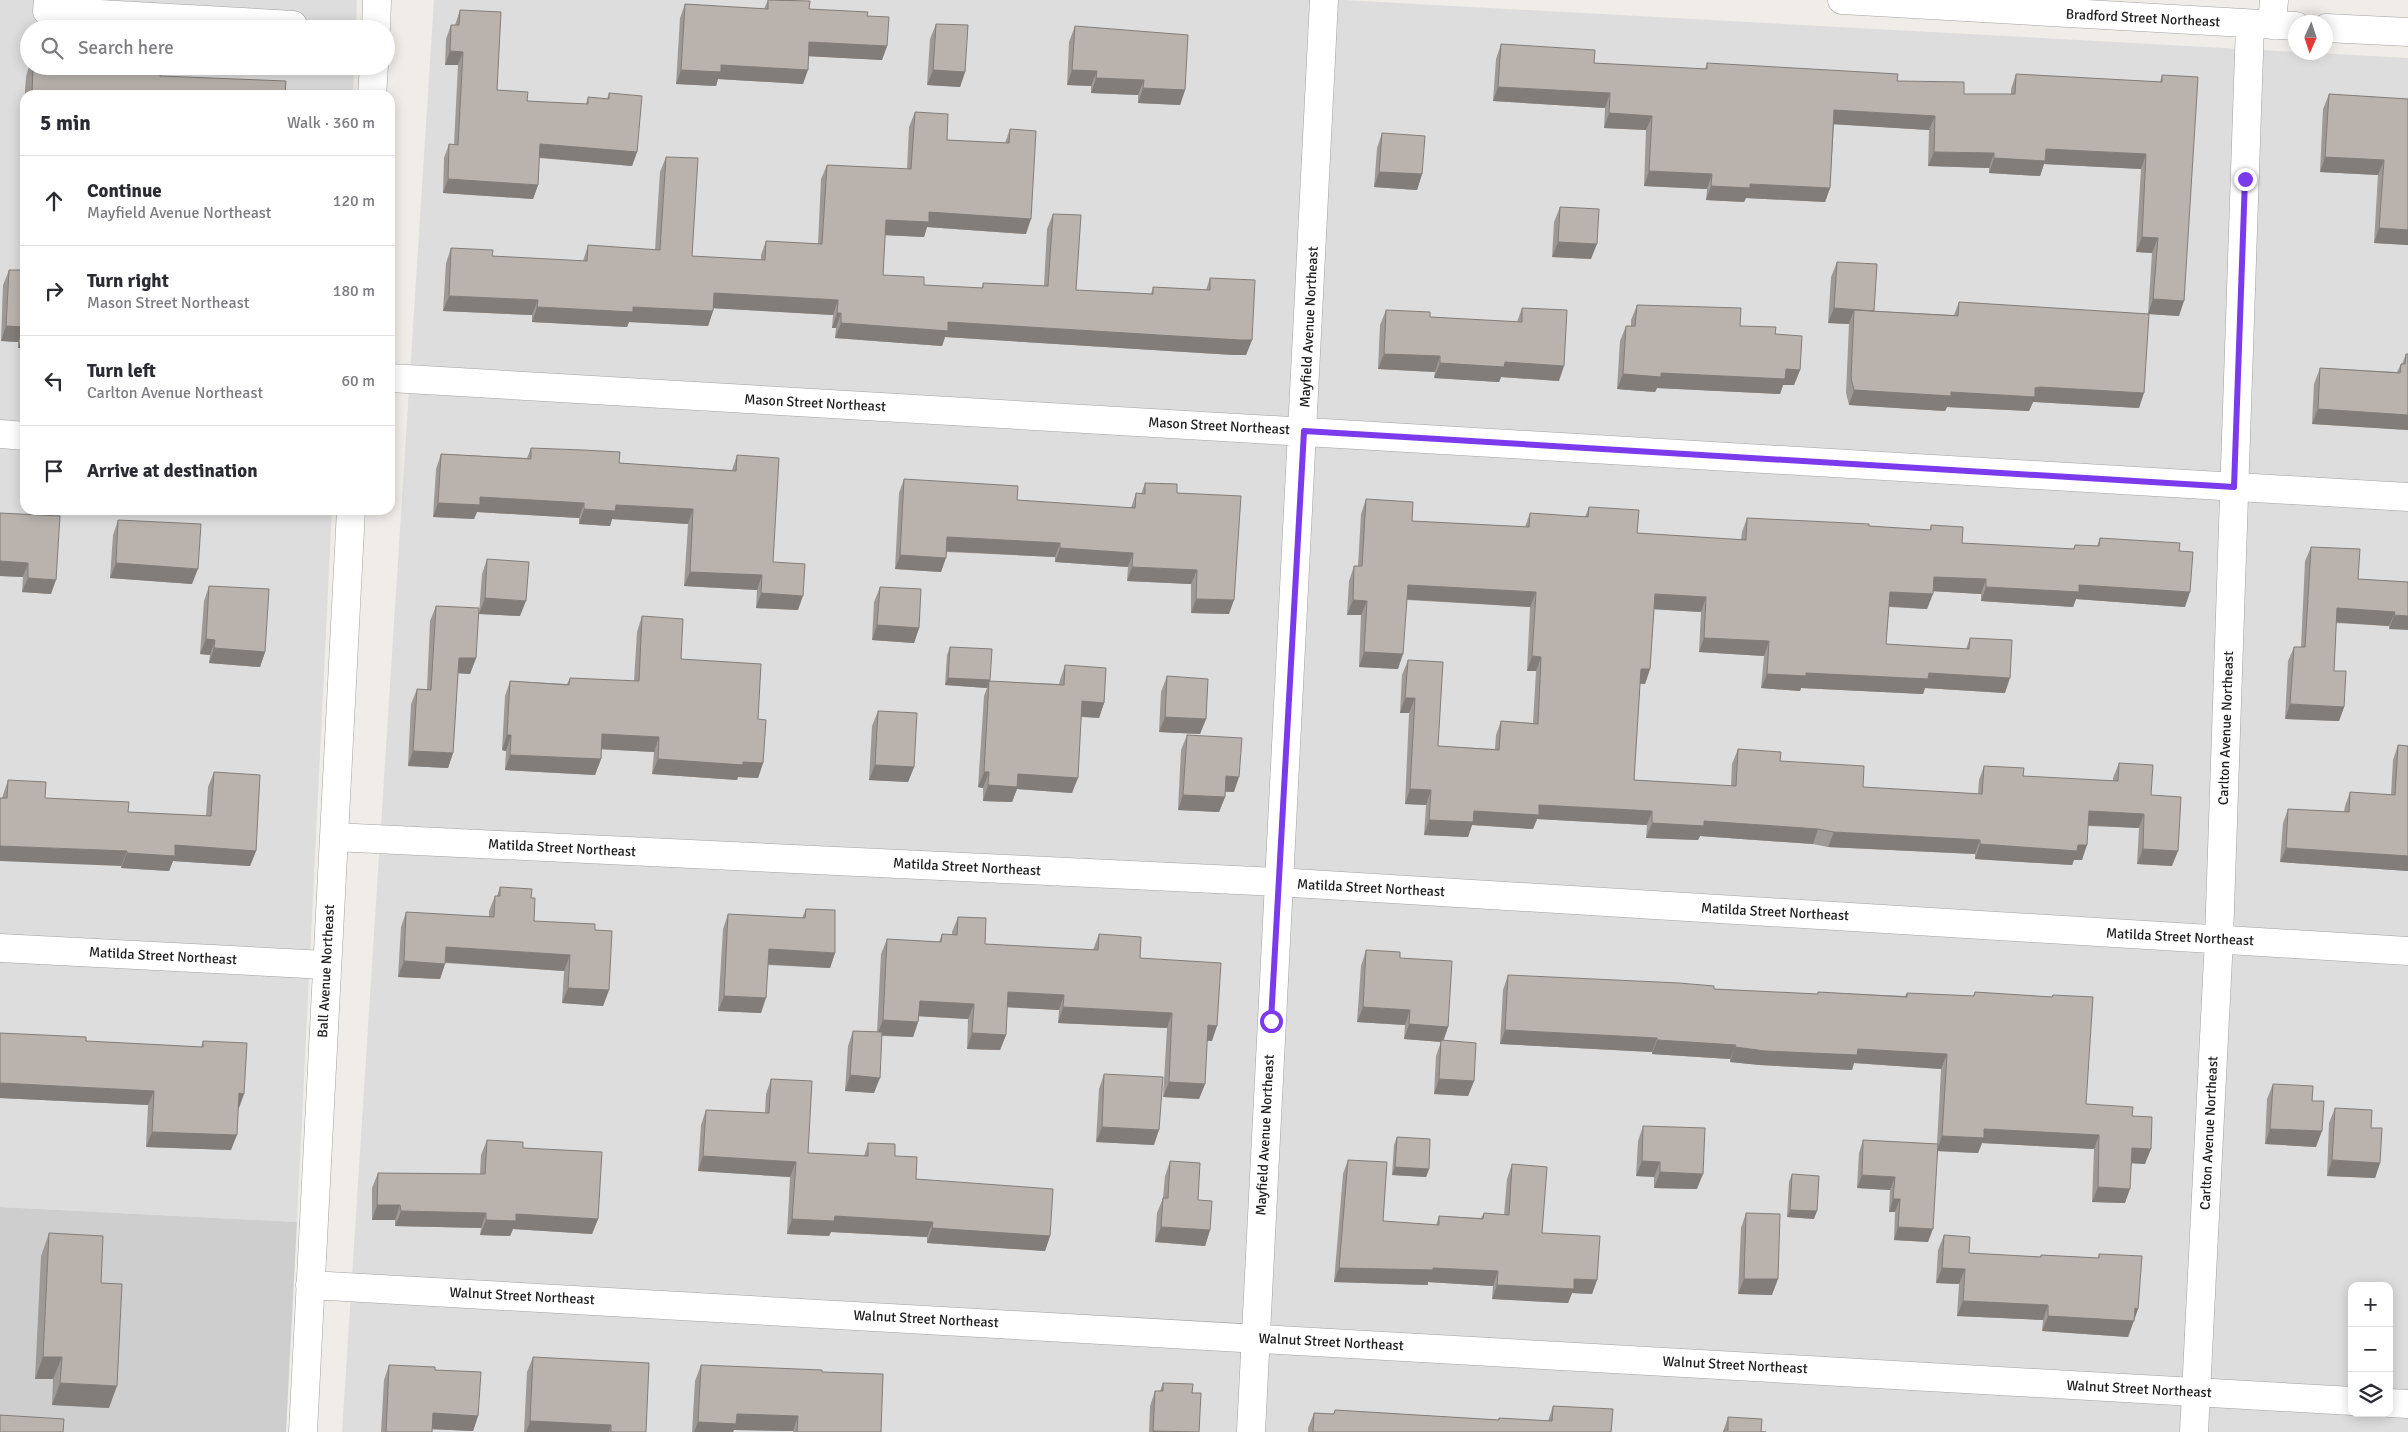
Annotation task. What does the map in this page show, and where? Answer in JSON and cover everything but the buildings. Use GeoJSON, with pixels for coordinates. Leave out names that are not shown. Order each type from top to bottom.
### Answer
{"type":"FeatureCollection","features":[{"type":"Feature","properties":{"kind":"street"},"geometry":{"type":"LineString","coordinates":[[48,0],[47,11],[205,20]]}},
{"type":"Feature","properties":{"kind":"street"},"geometry":{"type":"LineString","coordinates":[[376,20],[377,0]]}},
{"type":"Feature","properties":{"kind":"street","name":"Mayfield Avenue Northeast"},"geometry":{"type":"LineString","coordinates":[[1251,1432],[1277,882],[1304,431],[1324,0]]}},
{"type":"Feature","properties":{"kind":"street","name":"Bradford Street Northeast"},"geometry":{"type":"LineString","coordinates":[[1842,0],[2273,19]]}},
{"type":"Feature","properties":{"kind":"street","name":"Carlton Avenue Northeast"},"geometry":{"type":"LineString","coordinates":[[2194,1432],[2219,939],[2234,487],[2273,19]]}},
{"type":"Feature","properties":{"kind":"street"},"geometry":{"type":"LineString","coordinates":[[2333,28],[2408,32]]}},
{"type":"Feature","properties":{"kind":"street"},"geometry":{"type":"LineString","coordinates":[[372,90],[373,75]]}},
{"type":"Feature","properties":{"kind":"street","name":"Mason Street Northeast"},"geometry":{"type":"LineString","coordinates":[[395,378],[2408,497]]}},
{"type":"Feature","properties":{"kind":"street"},"geometry":{"type":"LineString","coordinates":[[0,434],[20,436]]}},
{"type":"Feature","properties":{"kind":"street","name":"Ball Avenue Northeast"},"geometry":{"type":"LineString","coordinates":[[303,1432],[351,515]]}},
{"type":"Feature","properties":{"kind":"street","name":"Matilda Street Northeast"},"geometry":{"type":"LineString","coordinates":[[334,837],[1277,882],[2408,951]]}},
{"type":"Feature","properties":{"kind":"street","name":"Matilda Street Northeast"},"geometry":{"type":"LineString","coordinates":[[0,948],[326,965]]}},
{"type":"Feature","properties":{"kind":"street","name":"Walnut Street Northeast"},"geometry":{"type":"LineString","coordinates":[[310,1285],[2348,1400]]}},
{"type":"Feature","properties":{"kind":"street"},"geometry":{"type":"LineString","coordinates":[[2393,1403],[2408,1404]]}},
{"type":"Feature","properties":{"kind":"shaded area"},"geometry":{"type":"Polygon","coordinates":[[[0,0],[357,0],[356,20],[20,20],[20,75],[354,75],[353,90],[20,90],[20,515],[332,515],[297,1222],[0,1207],[0,0]]]}},
{"type":"Feature","properties":{"kind":"shaded area"},"geometry":{"type":"Polygon","coordinates":[[[434,0],[1344,0],[2288,51],[2288,60],[2333,60],[2333,54],[2408,58],[2408,1432],[342,1432],[434,0]]]}},
{"type":"Feature","properties":{"kind":"shaded area"},"geometry":{"type":"Polygon","coordinates":[[[0,1207],[297,1222],[286,1432],[0,1432],[0,1207]]]}},
{"type":"Feature","properties":{"kind":"route"},"geometry":{"type":"LineString","coordinates":[[1271,1021],[1277,882],[1304,431],[2234,487],[2245,179]]}}]}
